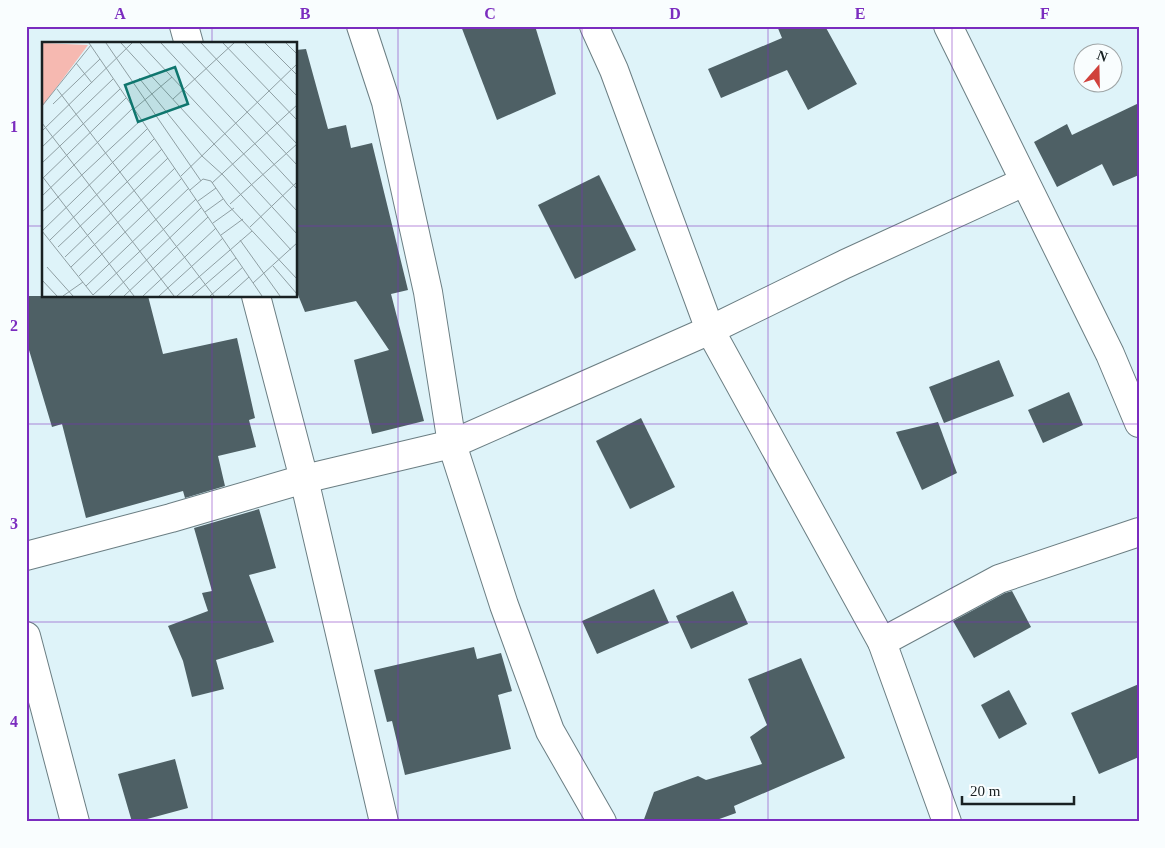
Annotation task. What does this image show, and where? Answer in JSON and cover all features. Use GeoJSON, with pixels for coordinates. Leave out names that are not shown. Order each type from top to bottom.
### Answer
{"type":"FeatureCollection","features":[{"type":"Feature","properties":{"kind":"street"},"geometry":{"type":"LineString","coordinates":[[184,26],[188,42]]}},
{"type":"Feature","properties":{"kind":"street"},"geometry":{"type":"LineString","coordinates":[[360,26],[386,102],[428,292],[452,444],[504,605],[550,731],[602,822]]}},
{"type":"Feature","properties":{"kind":"street"},"geometry":{"type":"LineString","coordinates":[[594,26],[614,70],[710,330],[882,642],[947,822]]}},
{"type":"Feature","properties":{"kind":"street"},"geometry":{"type":"LineString","coordinates":[[948,26],[1110,354],[1139,423]]}},
{"type":"Feature","properties":{"kind":"street"},"geometry":{"type":"LineString","coordinates":[[26,556],[171,518],[304,479],[452,444],[710,330],[845,264],[1024,182]]}},
{"type":"Feature","properties":{"kind":"street"},"geometry":{"type":"LineString","coordinates":[[257,298],[304,479],[384,822]]}},
{"type":"Feature","properties":{"kind":"street"},"geometry":{"type":"LineString","coordinates":[[882,642],[999,579],[1139,532]]}},
{"type":"Feature","properties":{"kind":"street"},"geometry":{"type":"LineString","coordinates":[[26,636],[75,822]]}},
{"type":"Feature","properties":{"kind":"building"},"geometry":{"type":"Polygon","coordinates":[[[461,26],[535,26],[556,94],[497,120],[461,26]]]}},
{"type":"Feature","properties":{"kind":"building"},"geometry":{"type":"Polygon","coordinates":[[[777,26],[825,26],[857,84],[808,110],[787,70],[721,98],[708,69],[782,38],[777,26]]]}},
{"type":"Feature","properties":{"kind":"building"},"geometry":{"type":"Polygon","coordinates":[[[306,49],[328,129],[346,125],[351,148],[372,143],[408,290],[391,294],[424,421],[372,434],[354,360],[389,350],[356,301],[305,312],[298,295],[298,50],[306,49]]]}},
{"type":"Feature","properties":{"kind":"building"},"geometry":{"type":"Polygon","coordinates":[[[1139,103],[1139,175],[1113,186],[1102,164],[1057,187],[1034,142],[1067,124],[1072,135],[1139,103]]]}},
{"type":"Feature","properties":{"kind":"building"},"geometry":{"type":"Polygon","coordinates":[[[599,175],[636,250],[575,279],[538,205],[599,175]]]}},
{"type":"Feature","properties":{"kind":"building"},"geometry":{"type":"Polygon","coordinates":[[[26,296],[42,296],[42,298],[149,298],[163,354],[237,338],[255,418],[249,420],[256,447],[218,456],[225,486],[185,498],[183,491],[86,518],[62,424],[52,427],[26,340],[26,296]]]}},
{"type":"Feature","properties":{"kind":"building"},"geometry":{"type":"Polygon","coordinates":[[[999,360],[1014,396],[944,423],[929,387],[999,360]]]}},
{"type":"Feature","properties":{"kind":"building"},"geometry":{"type":"Polygon","coordinates":[[[1069,392],[1083,425],[1043,443],[1028,410],[1069,392]]]}},
{"type":"Feature","properties":{"kind":"building"},"geometry":{"type":"Polygon","coordinates":[[[641,418],[675,487],[630,509],[596,441],[641,418]]]}},
{"type":"Feature","properties":{"kind":"building"},"geometry":{"type":"Polygon","coordinates":[[[938,422],[957,473],[922,490],[896,432],[938,422]]]}},
{"type":"Feature","properties":{"kind":"building"},"geometry":{"type":"Polygon","coordinates":[[[259,509],[276,568],[249,575],[274,642],[216,660],[224,689],[192,697],[183,661],[168,626],[208,611],[202,593],[212,591],[194,528],[259,509]]]}},
{"type":"Feature","properties":{"kind":"building"},"geometry":{"type":"Polygon","coordinates":[[[654,589],[669,623],[597,654],[582,621],[654,589]]]}},
{"type":"Feature","properties":{"kind":"building"},"geometry":{"type":"Polygon","coordinates":[[[733,591],[748,624],[691,649],[676,616],[733,591]]]}},
{"type":"Feature","properties":{"kind":"building"},"geometry":{"type":"Polygon","coordinates":[[[1012,591],[1031,627],[974,658],[953,621],[1012,591]]]}},
{"type":"Feature","properties":{"kind":"building"},"geometry":{"type":"Polygon","coordinates":[[[474,647],[477,659],[501,653],[512,691],[498,695],[511,749],[405,775],[392,721],[387,722],[374,670],[474,647]]]}},
{"type":"Feature","properties":{"kind":"building"},"geometry":{"type":"Polygon","coordinates":[[[801,658],[845,758],[734,806],[736,813],[711,822],[643,822],[654,792],[698,776],[706,780],[762,764],[750,737],[767,725],[748,679],[801,658]]]}},
{"type":"Feature","properties":{"kind":"building"},"geometry":{"type":"Polygon","coordinates":[[[1139,684],[1139,757],[1099,774],[1071,713],[1139,684]]]}},
{"type":"Feature","properties":{"kind":"building"},"geometry":{"type":"Polygon","coordinates":[[[1009,690],[1027,724],[999,739],[981,705],[1009,690]]]}},
{"type":"Feature","properties":{"kind":"building"},"geometry":{"type":"Polygon","coordinates":[[[175,759],[188,808],[132,822],[118,774],[175,759]]]}}]}
